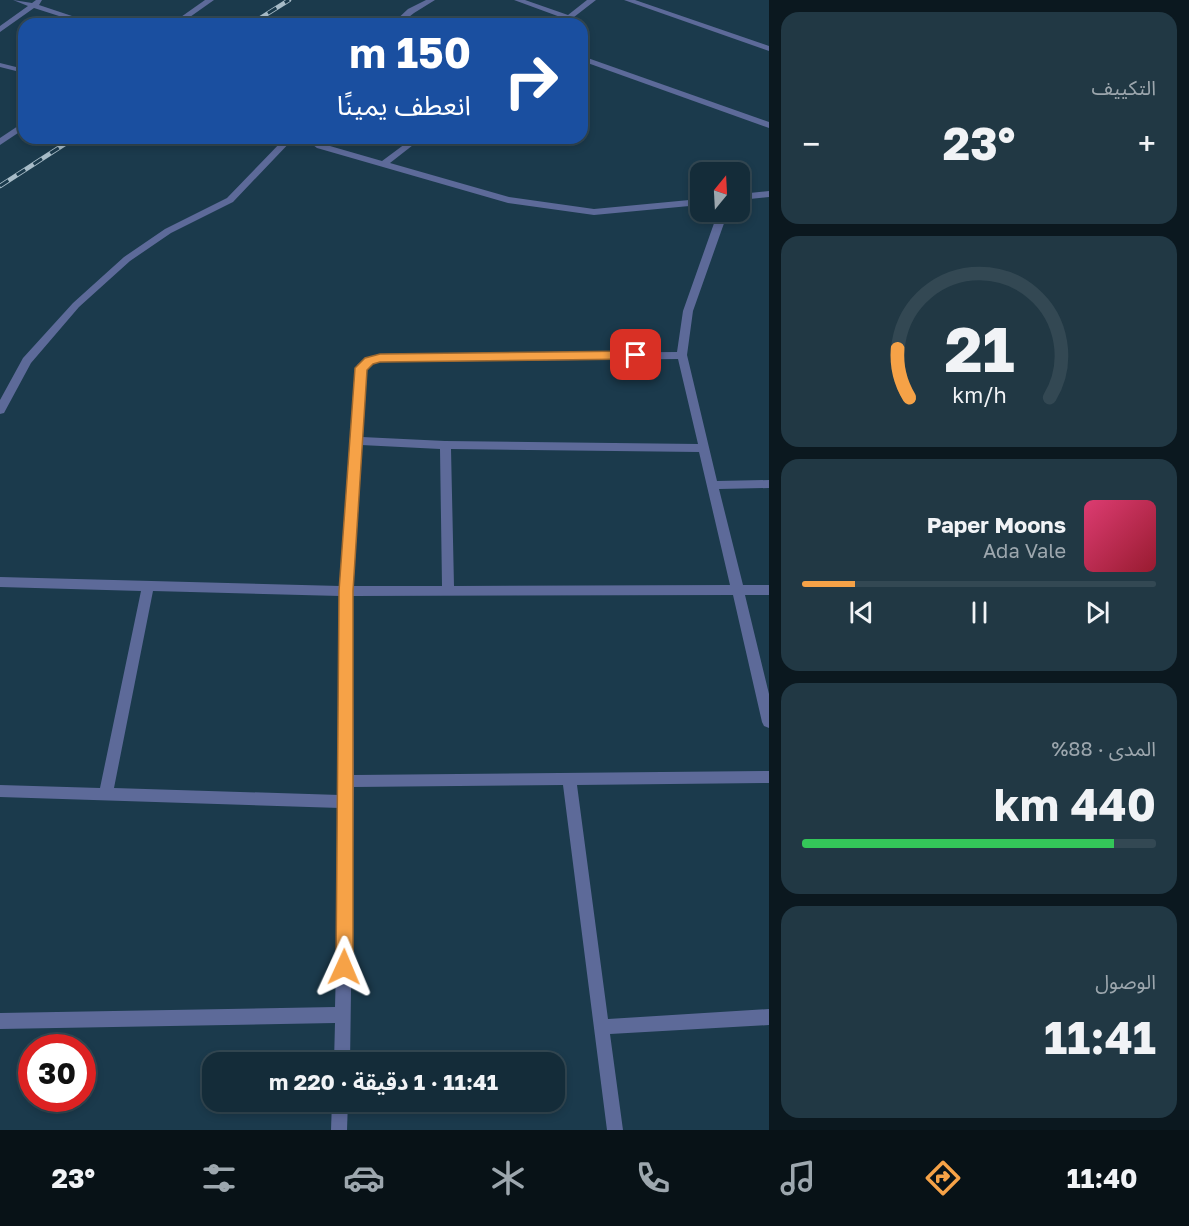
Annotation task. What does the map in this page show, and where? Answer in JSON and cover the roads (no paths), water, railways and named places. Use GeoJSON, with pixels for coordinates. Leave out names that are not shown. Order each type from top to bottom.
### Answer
{"type":"FeatureCollection","features":[{"type":"Feature","properties":{"kind":"street"},"geometry":{"type":"LineString","coordinates":[[17,0],[37,2],[77,18]]}},
{"type":"Feature","properties":{"kind":"street"},"geometry":{"type":"LineString","coordinates":[[184,18],[210,0]]}},
{"type":"Feature","properties":{"kind":"street"},"geometry":{"type":"LineString","coordinates":[[403,18],[431,0]]}},
{"type":"Feature","properties":{"kind":"street"},"geometry":{"type":"LineString","coordinates":[[518,0],[568,18],[592,0]]}},
{"type":"Feature","properties":{"kind":"street"},"geometry":{"type":"LineString","coordinates":[[628,0],[769,49]]}},
{"type":"Feature","properties":{"kind":"street"},"geometry":{"type":"LineString","coordinates":[[0,30],[37,2]]}},
{"type":"Feature","properties":{"kind":"street"},"geometry":{"type":"LineString","coordinates":[[588,60],[769,125]]}},
{"type":"Feature","properties":{"kind":"street"},"geometry":{"type":"LineString","coordinates":[[0,65],[18,70]]}},
{"type":"Feature","properties":{"kind":"street"},"geometry":{"type":"LineString","coordinates":[[0,142],[18,129]]}},
{"type":"Feature","properties":{"kind":"street"},"geometry":{"type":"LineString","coordinates":[[0,410],[27,361],[76,305],[127,259],[168,231],[230,200],[284,144]]}},
{"type":"Feature","properties":{"kind":"street"},"geometry":{"type":"LineString","coordinates":[[316,144],[508,201],[594,212],[690,203]]}},
{"type":"Feature","properties":{"kind":"street"},"geometry":{"type":"LineString","coordinates":[[383,165],[410,144]]}},
{"type":"Feature","properties":{"kind":"street"},"geometry":{"type":"LineString","coordinates":[[750,196],[769,194]]}},
{"type":"Feature","properties":{"kind":"street"},"geometry":{"type":"LineString","coordinates":[[719,222],[688,311],[682,355],[736,592],[769,723]]}},
{"type":"Feature","properties":{"kind":"street"},"geometry":{"type":"LineString","coordinates":[[342,1052],[347,801],[346,591],[361,368],[369,361],[380,358],[682,355]]}},
{"type":"Feature","properties":{"kind":"street"},"geometry":{"type":"LineString","coordinates":[[356,441],[446,445],[703,448]]}},
{"type":"Feature","properties":{"kind":"street"},"geometry":{"type":"LineString","coordinates":[[446,445],[448,591]]}},
{"type":"Feature","properties":{"kind":"street"},"geometry":{"type":"LineString","coordinates":[[712,485],[769,484]]}},
{"type":"Feature","properties":{"kind":"street"},"geometry":{"type":"LineString","coordinates":[[0,582],[346,591],[736,592],[769,590]]}},
{"type":"Feature","properties":{"kind":"street"},"geometry":{"type":"LineString","coordinates":[[106,794],[148,586]]}},
{"type":"Feature","properties":{"kind":"street"},"geometry":{"type":"LineString","coordinates":[[346,781],[769,777]]}},
{"type":"Feature","properties":{"kind":"street"},"geometry":{"type":"LineString","coordinates":[[569,779],[615,1130]]}},
{"type":"Feature","properties":{"kind":"street"},"geometry":{"type":"LineString","coordinates":[[0,791],[347,801]]}},
{"type":"Feature","properties":{"kind":"street"},"geometry":{"type":"LineString","coordinates":[[0,1021],[344,1015]]}},
{"type":"Feature","properties":{"kind":"street"},"geometry":{"type":"LineString","coordinates":[[601,1027],[769,1017]]}},
{"type":"Feature","properties":{"kind":"street"},"geometry":{"type":"LineString","coordinates":[[339,1130],[340,1112]]}},
{"type":"Feature","properties":{"kind":"railway"},"geometry":{"type":"LineString","coordinates":[[260,18],[289,0]]}},
{"type":"Feature","properties":{"kind":"railway"},"geometry":{"type":"LineString","coordinates":[[0,186],[65,144]]}}]}
